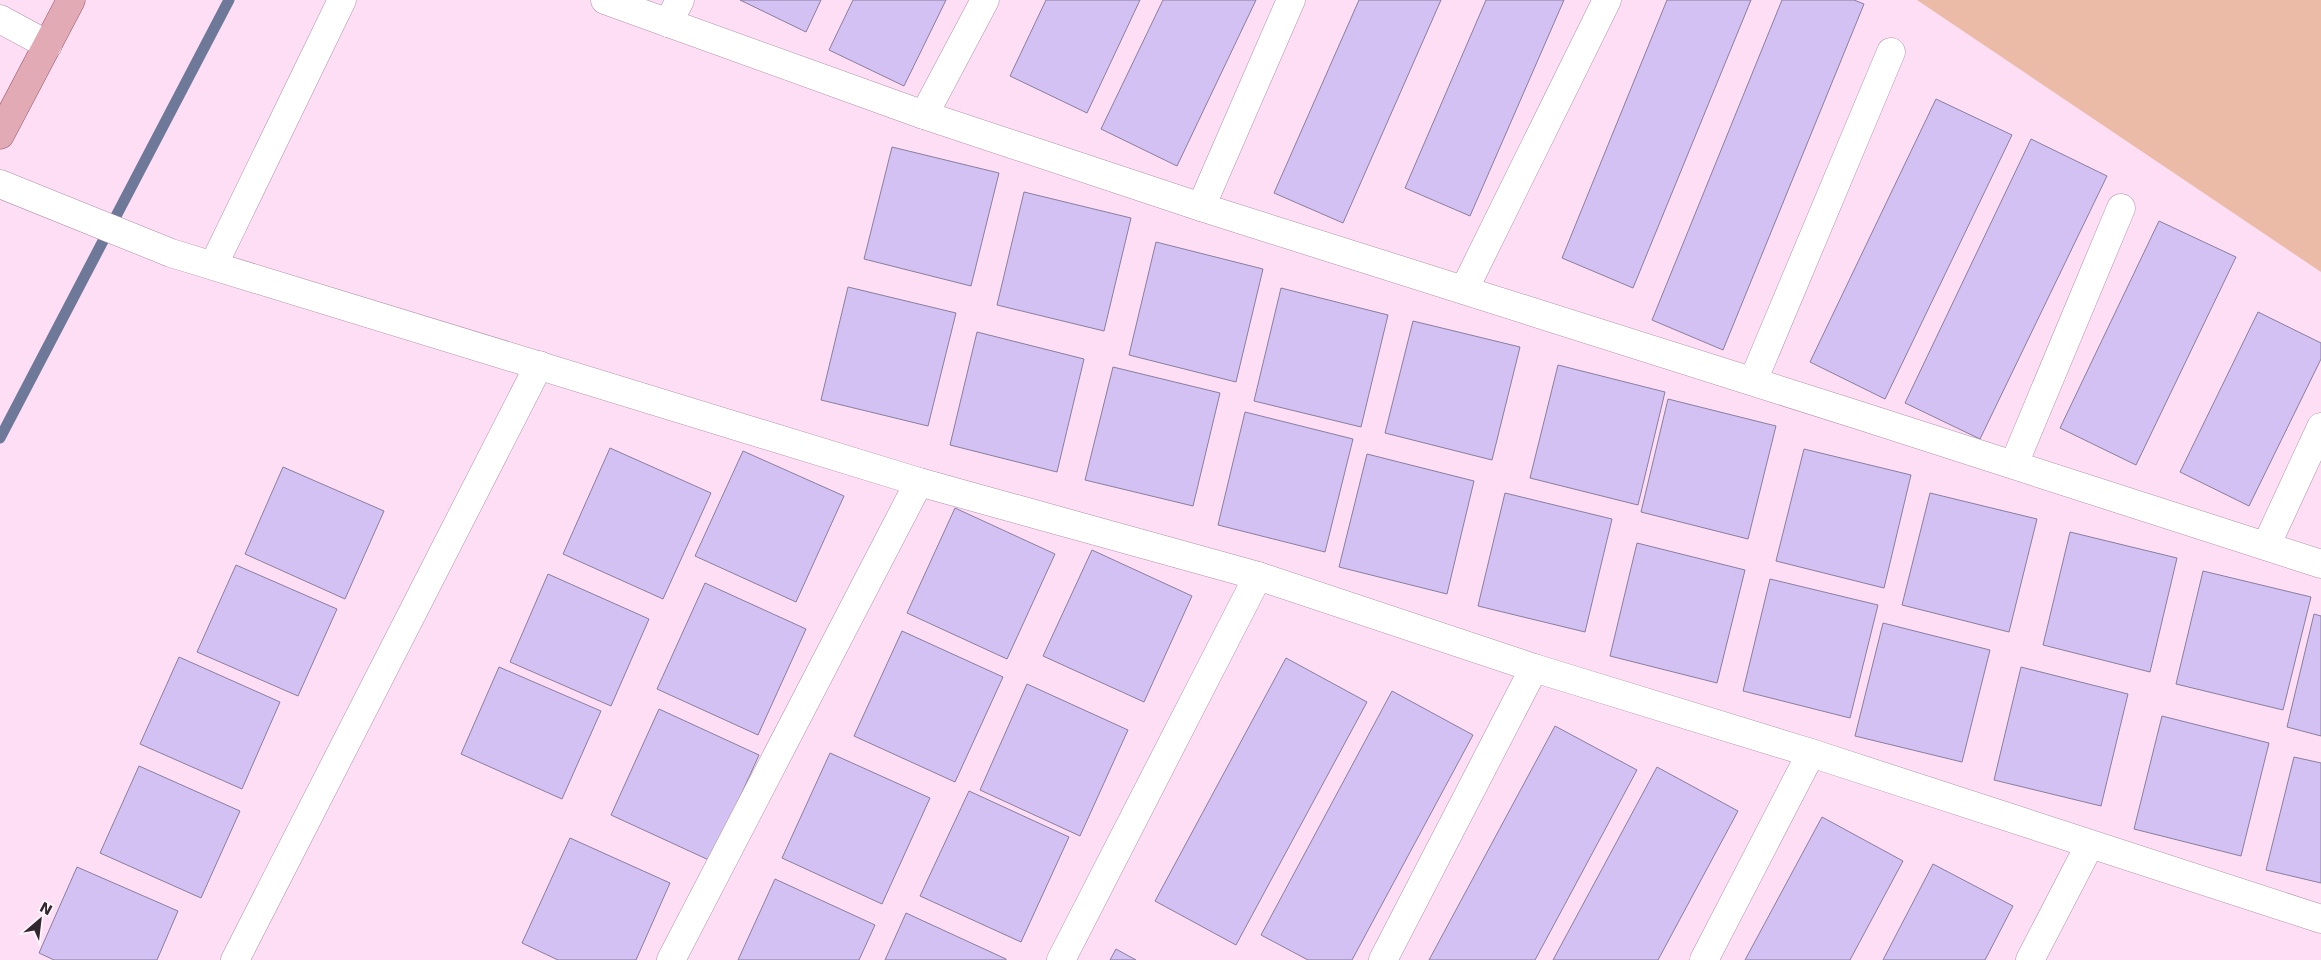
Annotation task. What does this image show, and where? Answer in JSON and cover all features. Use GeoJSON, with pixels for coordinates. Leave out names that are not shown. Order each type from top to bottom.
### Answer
{"type":"FeatureCollection","features":[{"type":"Feature","properties":{"kind":"main road"},"geometry":{"type":"LineString","coordinates":[[0,135],[71,0]]}},
{"type":"Feature","properties":{"kind":"street"},"geometry":{"type":"LineString","coordinates":[[214,264],[342,0]]}},
{"type":"Feature","properties":{"kind":"street"},"geometry":{"type":"LineString","coordinates":[[605,0],[674,11],[924,115],[1201,207],[2014,464],[2321,564]]}},
{"type":"Feature","properties":{"kind":"street"},"geometry":{"type":"LineString","coordinates":[[924,115],[985,0]]}},
{"type":"Feature","properties":{"kind":"street"},"geometry":{"type":"LineString","coordinates":[[1201,207],[1291,0]]}},
{"type":"Feature","properties":{"kind":"street"},"geometry":{"type":"LineString","coordinates":[[1464,290],[1607,0]]}},
{"type":"Feature","properties":{"kind":"street"},"geometry":{"type":"LineString","coordinates":[[0,19],[48,45]]}},
{"type":"Feature","properties":{"kind":"street"},"geometry":{"type":"LineString","coordinates":[[1753,381],[1891,52]]}},
{"type":"Feature","properties":{"kind":"street"},"geometry":{"type":"LineString","coordinates":[[0,184],[171,253],[214,264],[353,310],[540,365],[919,482],[1258,576],[1534,668],[1811,753],[2090,846],[2321,919]]}},
{"type":"Feature","properties":{"kind":"street"},"geometry":{"type":"LineString","coordinates":[[2014,464],[2121,208]]}},
{"type":"Feature","properties":{"kind":"street"},"geometry":{"type":"LineString","coordinates":[[235,960],[540,365]]}},
{"type":"Feature","properties":{"kind":"street"},"geometry":{"type":"LineString","coordinates":[[2266,546],[2321,427]]}},
{"type":"Feature","properties":{"kind":"street"},"geometry":{"type":"LineString","coordinates":[[671,960],[919,482]]}},
{"type":"Feature","properties":{"kind":"street"},"geometry":{"type":"LineString","coordinates":[[1061,960],[1258,576]]}},
{"type":"Feature","properties":{"kind":"street"},"geometry":{"type":"LineString","coordinates":[[1383,960],[1534,668]]}},
{"type":"Feature","properties":{"kind":"street"},"geometry":{"type":"LineString","coordinates":[[1704,960],[1811,753]]}},
{"type":"Feature","properties":{"kind":"street"},"geometry":{"type":"LineString","coordinates":[[2030,960],[2090,846]]}},
{"type":"Feature","properties":{"kind":"shaded area"},"geometry":{"type":"Polygon","coordinates":[[[1917,0],[2321,0],[2321,272],[1917,0]]]}},
{"type":"Feature","properties":{"kind":"building"},"geometry":{"type":"Polygon","coordinates":[[[740,0],[821,0],[806,32],[740,0]]]}},
{"type":"Feature","properties":{"kind":"building"},"geometry":{"type":"Polygon","coordinates":[[[853,0],[946,0],[904,86],[829,50],[853,0]]]}},
{"type":"Feature","properties":{"kind":"building"},"geometry":{"type":"Polygon","coordinates":[[[1046,0],[1140,0],[1087,113],[1010,76],[1046,0]]]}},
{"type":"Feature","properties":{"kind":"building"},"geometry":{"type":"Polygon","coordinates":[[[1163,0],[1256,0],[1177,166],[1101,129],[1163,0]]]}},
{"type":"Feature","properties":{"kind":"building"},"geometry":{"type":"Polygon","coordinates":[[[1359,0],[1441,0],[1343,223],[1274,193],[1359,0]]]}},
{"type":"Feature","properties":{"kind":"building"},"geometry":{"type":"Polygon","coordinates":[[[1486,0],[1564,0],[1470,216],[1405,188],[1486,0]]]}},
{"type":"Feature","properties":{"kind":"building"},"geometry":{"type":"Polygon","coordinates":[[[1667,0],[1751,0],[1633,288],[1562,258],[1667,0]]]}},
{"type":"Feature","properties":{"kind":"building"},"geometry":{"type":"Polygon","coordinates":[[[1782,0],[1854,0],[1864,4],[1723,350],[1652,320],[1782,0]]]}},
{"type":"Feature","properties":{"kind":"building"},"geometry":{"type":"Polygon","coordinates":[[[1936,99],[2012,135],[1885,399],[1810,362],[1936,99]]]}},
{"type":"Feature","properties":{"kind":"building"},"geometry":{"type":"Polygon","coordinates":[[[2031,139],[2107,176],[1980,439],[1905,403],[2031,139]]]}},
{"type":"Feature","properties":{"kind":"building"},"geometry":{"type":"Polygon","coordinates":[[[892,147],[999,173],[971,286],[864,259],[892,147]]]}},
{"type":"Feature","properties":{"kind":"building"},"geometry":{"type":"Polygon","coordinates":[[[1024,192],[1131,218],[1104,331],[997,305],[1024,192]]]}},
{"type":"Feature","properties":{"kind":"building"},"geometry":{"type":"Polygon","coordinates":[[[2159,221],[2236,257],[2136,465],[2060,428],[2159,221]]]}},
{"type":"Feature","properties":{"kind":"building"},"geometry":{"type":"Polygon","coordinates":[[[1156,242],[1263,269],[1236,382],[1129,355],[1156,242]]]}},
{"type":"Feature","properties":{"kind":"building"},"geometry":{"type":"Polygon","coordinates":[[[848,287],[956,313],[928,426],[821,400],[848,287]]]}},
{"type":"Feature","properties":{"kind":"building"},"geometry":{"type":"Polygon","coordinates":[[[1281,288],[1388,315],[1361,427],[1254,401],[1281,288]]]}},
{"type":"Feature","properties":{"kind":"building"},"geometry":{"type":"Polygon","coordinates":[[[2258,312],[2321,343],[2321,359],[2249,506],[2180,472],[2258,312]]]}},
{"type":"Feature","properties":{"kind":"building"},"geometry":{"type":"Polygon","coordinates":[[[1413,321],[1520,347],[1492,460],[1385,433],[1413,321]]]}},
{"type":"Feature","properties":{"kind":"building"},"geometry":{"type":"Polygon","coordinates":[[[977,332],[1084,359],[1057,472],[950,445],[977,332]]]}},
{"type":"Feature","properties":{"kind":"building"},"geometry":{"type":"Polygon","coordinates":[[[1558,365],[1665,392],[1638,505],[1530,478],[1558,365]]]}},
{"type":"Feature","properties":{"kind":"building"},"geometry":{"type":"Polygon","coordinates":[[[1113,367],[1220,393],[1193,506],[1085,480],[1113,367]]]}},
{"type":"Feature","properties":{"kind":"building"},"geometry":{"type":"Polygon","coordinates":[[[1668,399],[1776,426],[1748,539],[1641,512],[1668,399]]]}},
{"type":"Feature","properties":{"kind":"building"},"geometry":{"type":"Polygon","coordinates":[[[1245,412],[1353,439],[1325,552],[1218,525],[1245,412]]]}},
{"type":"Feature","properties":{"kind":"building"},"geometry":{"type":"Polygon","coordinates":[[[610,448],[711,493],[663,599],[563,554],[610,448]]]}},
{"type":"Feature","properties":{"kind":"building"},"geometry":{"type":"Polygon","coordinates":[[[1804,449],[1911,475],[1884,588],[1776,561],[1804,449]]]}},
{"type":"Feature","properties":{"kind":"building"},"geometry":{"type":"Polygon","coordinates":[[[743,451],[844,496],[796,602],[695,556],[743,451]]]}},
{"type":"Feature","properties":{"kind":"building"},"geometry":{"type":"Polygon","coordinates":[[[1367,454],[1474,481],[1447,594],[1339,567],[1367,454]]]}},
{"type":"Feature","properties":{"kind":"building"},"geometry":{"type":"Polygon","coordinates":[[[283,467],[384,511],[345,599],[245,554],[283,467]]]}},
{"type":"Feature","properties":{"kind":"building"},"geometry":{"type":"Polygon","coordinates":[[[1505,493],[1612,519],[1585,632],[1478,606],[1505,493]]]}},
{"type":"Feature","properties":{"kind":"building"},"geometry":{"type":"Polygon","coordinates":[[[1930,493],[2037,519],[2009,632],[1902,605],[1930,493]]]}},
{"type":"Feature","properties":{"kind":"building"},"geometry":{"type":"Polygon","coordinates":[[[955,508],[1055,554],[1007,659],[907,613],[955,508]]]}},
{"type":"Feature","properties":{"kind":"building"},"geometry":{"type":"Polygon","coordinates":[[[2070,532],[2177,558],[2150,672],[2043,645],[2070,532]]]}},
{"type":"Feature","properties":{"kind":"building"},"geometry":{"type":"Polygon","coordinates":[[[1637,543],[1745,570],[1717,683],[1610,656],[1637,543]]]}},
{"type":"Feature","properties":{"kind":"building"},"geometry":{"type":"Polygon","coordinates":[[[1092,550],[1192,596],[1144,702],[1043,656],[1092,550]]]}},
{"type":"Feature","properties":{"kind":"building"},"geometry":{"type":"Polygon","coordinates":[[[236,565],[337,609],[298,696],[197,652],[236,565]]]}},
{"type":"Feature","properties":{"kind":"building"},"geometry":{"type":"Polygon","coordinates":[[[2203,571],[2311,597],[2283,710],[2176,684],[2203,571]]]}},
{"type":"Feature","properties":{"kind":"building"},"geometry":{"type":"Polygon","coordinates":[[[548,574],[649,619],[611,706],[510,662],[548,574]]]}},
{"type":"Feature","properties":{"kind":"building"},"geometry":{"type":"Polygon","coordinates":[[[1770,579],[1878,605],[1850,718],[1743,691],[1770,579]]]}},
{"type":"Feature","properties":{"kind":"building"},"geometry":{"type":"Polygon","coordinates":[[[705,583],[806,629],[758,735],[657,689],[705,583]]]}},
{"type":"Feature","properties":{"kind":"building"},"geometry":{"type":"Polygon","coordinates":[[[2314,614],[2321,616],[2321,736],[2287,727],[2314,614]]]}},
{"type":"Feature","properties":{"kind":"building"},"geometry":{"type":"Polygon","coordinates":[[[1883,623],[1990,650],[1962,762],[1855,736],[1883,623]]]}},
{"type":"Feature","properties":{"kind":"building"},"geometry":{"type":"Polygon","coordinates":[[[902,631],[1003,677],[955,782],[854,736],[902,631]]]}},
{"type":"Feature","properties":{"kind":"building"},"geometry":{"type":"Polygon","coordinates":[[[179,657],[280,702],[242,789],[140,744],[179,657]]]}},
{"type":"Feature","properties":{"kind":"building"},"geometry":{"type":"Polygon","coordinates":[[[1286,658],[1367,702],[1236,945],[1155,901],[1286,658]]]}},
{"type":"Feature","properties":{"kind":"building"},"geometry":{"type":"Polygon","coordinates":[[[499,667],[601,711],[562,799],[461,754],[499,667]]]}},
{"type":"Feature","properties":{"kind":"building"},"geometry":{"type":"Polygon","coordinates":[[[2021,667],[2128,694],[2101,806],[1994,780],[2021,667]]]}},
{"type":"Feature","properties":{"kind":"building"},"geometry":{"type":"Polygon","coordinates":[[[1027,684],[1128,730],[1080,836],[980,790],[1027,684]]]}},
{"type":"Feature","properties":{"kind":"building"},"geometry":{"type":"Polygon","coordinates":[[[1392,691],[1473,735],[1352,960],[1308,960],[1261,935],[1392,691]]]}},
{"type":"Feature","properties":{"kind":"building"},"geometry":{"type":"Polygon","coordinates":[[[659,709],[759,755],[711,861],[611,815],[659,709]]]}},
{"type":"Feature","properties":{"kind":"building"},"geometry":{"type":"Polygon","coordinates":[[[2162,716],[2269,743],[2241,856],[2134,829],[2162,716]]]}},
{"type":"Feature","properties":{"kind":"building"},"geometry":{"type":"Polygon","coordinates":[[[1555,726],[1637,770],[1535,960],[1429,960],[1555,726]]]}},
{"type":"Feature","properties":{"kind":"building"},"geometry":{"type":"Polygon","coordinates":[[[830,753],[930,798],[882,904],[782,858],[830,753]]]}},
{"type":"Feature","properties":{"kind":"building"},"geometry":{"type":"Polygon","coordinates":[[[2294,757],[2321,763],[2321,883],[2266,870],[2294,757]]]}},
{"type":"Feature","properties":{"kind":"building"},"geometry":{"type":"Polygon","coordinates":[[[139,766],[240,811],[201,898],[100,853],[139,766]]]}},
{"type":"Feature","properties":{"kind":"building"},"geometry":{"type":"Polygon","coordinates":[[[1657,767],[1738,811],[1658,960],[1553,960],[1657,767]]]}},
{"type":"Feature","properties":{"kind":"building"},"geometry":{"type":"Polygon","coordinates":[[[969,791],[1069,837],[1021,942],[920,896],[969,791]]]}},
{"type":"Feature","properties":{"kind":"building"},"geometry":{"type":"Polygon","coordinates":[[[1822,817],[1903,861],[1850,960],[1745,960],[1822,817]]]}},
{"type":"Feature","properties":{"kind":"building"},"geometry":{"type":"Polygon","coordinates":[[[570,838],[670,883],[636,960],[558,960],[522,943],[570,838]]]}},
{"type":"Feature","properties":{"kind":"building"},"geometry":{"type":"Polygon","coordinates":[[[1933,864],[2013,906],[1985,960],[1883,960],[1933,864]]]}},
{"type":"Feature","properties":{"kind":"building"},"geometry":{"type":"Polygon","coordinates":[[[77,867],[178,911],[157,960],[54,960],[39,953],[77,867]]]}},
{"type":"Feature","properties":{"kind":"building"},"geometry":{"type":"Polygon","coordinates":[[[775,879],[875,925],[859,960],[738,960],[775,879]]]}},
{"type":"Feature","properties":{"kind":"building"},"geometry":{"type":"Polygon","coordinates":[[[906,913],[1006,959],[1006,960],[885,960],[906,913]]]}},
{"type":"Feature","properties":{"kind":"building"},"geometry":{"type":"Polygon","coordinates":[[[1116,949],[1136,960],[1110,960],[1116,949]]]}},
{"type":"Feature","properties":{"kind":"waterway"},"geometry":{"type":"LineString","coordinates":[[0,438],[229,0]]}}]}
